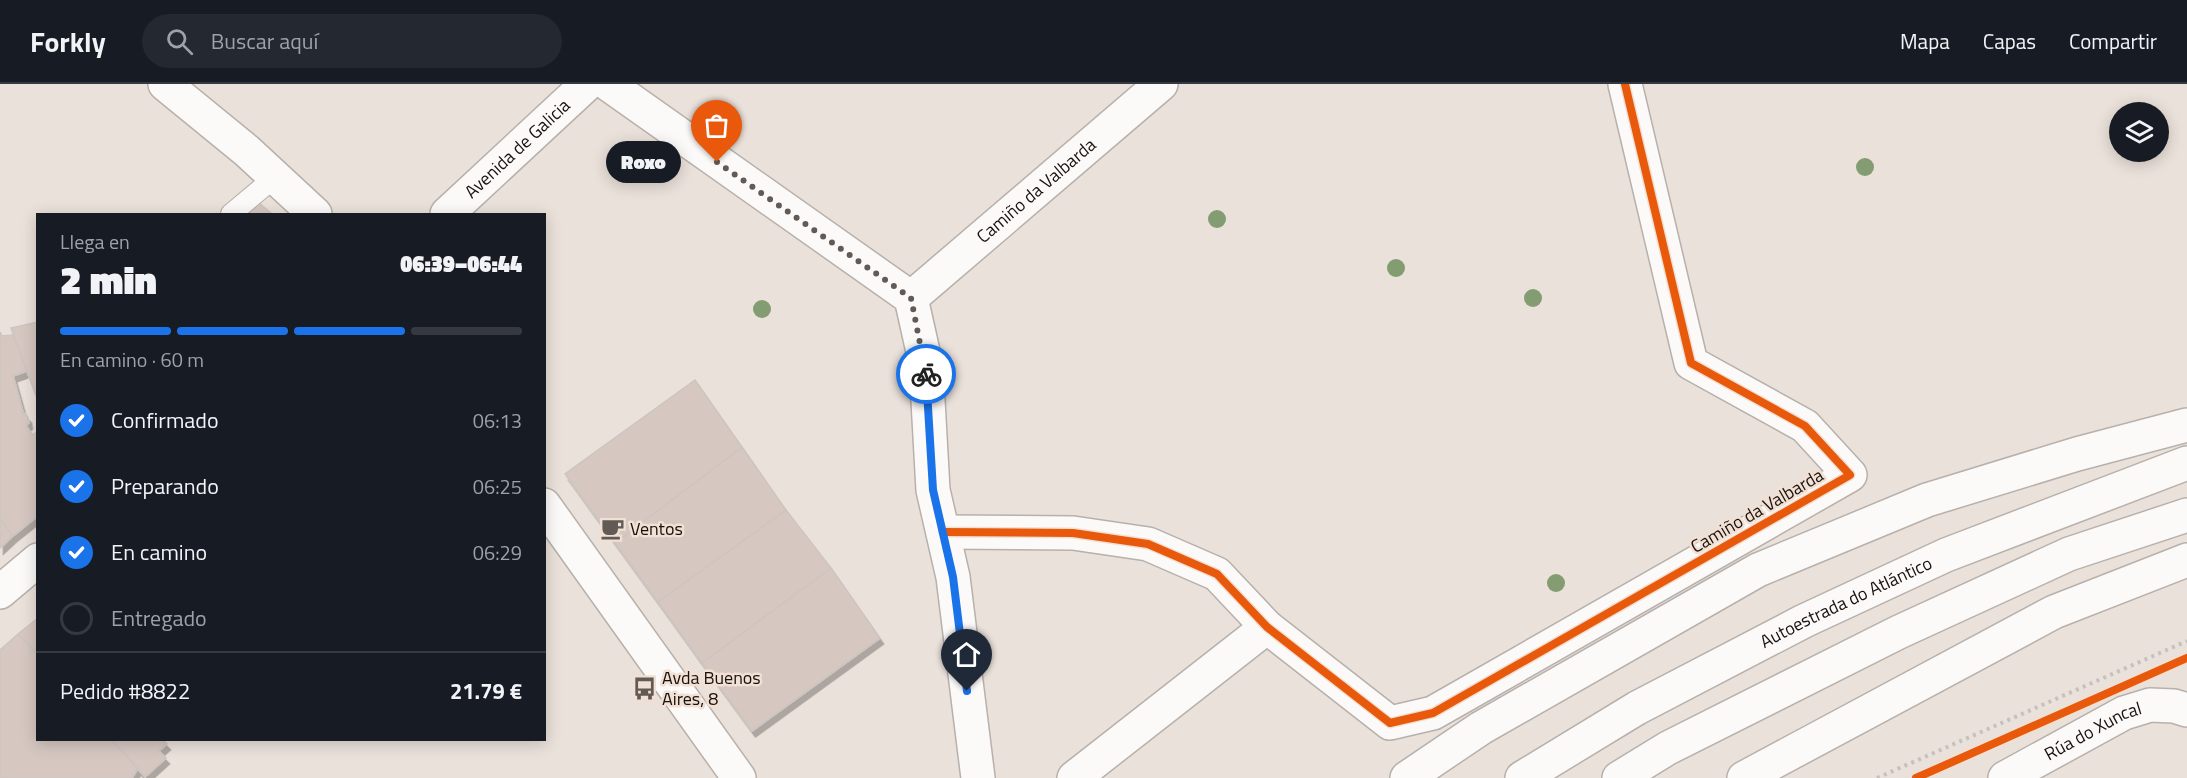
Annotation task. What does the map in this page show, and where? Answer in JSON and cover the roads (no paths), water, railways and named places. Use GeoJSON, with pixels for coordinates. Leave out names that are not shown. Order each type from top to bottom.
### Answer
{"type":"FeatureCollection","features":[{"type":"Feature","properties":{"kind":"main road"},"geometry":{"type":"LineString","coordinates":[[165,84],[246,151],[314,213]]}},
{"type":"Feature","properties":{"kind":"main road","name":"Avenida de Galicia"},"geometry":{"type":"LineString","coordinates":[[448,213],[587,84]]}},
{"type":"Feature","properties":{"kind":"main road"},"geometry":{"type":"LineString","coordinates":[[608,84],[911,298],[926,365],[933,490],[953,577],[978,778]]}},
{"type":"Feature","properties":{"kind":"main road","name":"Camiño da Valbarda"},"geometry":{"type":"LineString","coordinates":[[911,298],[1161,84]]}},
{"type":"Feature","properties":{"kind":"main road","name":"Camiño da Valbarda"},"geometry":{"type":"LineString","coordinates":[[1267,627],[1390,723],[1433,713],[1850,475],[1805,426],[1691,363],[1625,84]]}},
{"type":"Feature","properties":{"kind":"main road"},"geometry":{"type":"LineString","coordinates":[[1407,778],[1482,728],[1758,570],[1927,500],[2077,454],[2187,425]]}},
{"type":"Feature","properties":{"kind":"main road","name":"Autoestrada do Atlántico"},"geometry":{"type":"LineString","coordinates":[[1522,778],[1637,708],[1804,621],[1946,555],[2187,463]]}},
{"type":"Feature","properties":{"kind":"main road"},"geometry":{"type":"LineString","coordinates":[[546,508],[739,778]]}},
{"type":"Feature","properties":{"kind":"main road"},"geometry":{"type":"LineString","coordinates":[[1619,778],[1668,748],[1910,627],[2069,554],[2187,515]]}},
{"type":"Feature","properties":{"kind":"main road"},"geometry":{"type":"LineString","coordinates":[[944,532],[1073,533],[1148,544],[1217,574],[1267,627],[1074,778]]}},
{"type":"Feature","properties":{"kind":"main road"},"geometry":{"type":"LineString","coordinates":[[1744,778],[2054,612],[2187,560]]}},
{"type":"Feature","properties":{"kind":"main road"},"geometry":{"type":"LineString","coordinates":[[0,592],[36,562]]}},
{"type":"Feature","properties":{"kind":"main road","name":"Rúa do Xuncal"},"geometry":{"type":"LineString","coordinates":[[2006,778],[2124,713],[2150,705],[2174,706],[2187,710]]}},
{"type":"Feature","properties":{"kind":"lane"},"geometry":{"type":"LineString","coordinates":[[232,213],[275,177]]}},
{"type":"Feature","properties":{"kind":"place","name":"Roxo"},"geometry":{"type":"Point","coordinates":[717,162]}},
{"type":"Feature","properties":{"kind":"place","name":"Ventos"},"geometry":{"type":"Point","coordinates":[612,529]}},
{"type":"Feature","properties":{"kind":"place","name":"Avda Buenos Aires, 8"},"geometry":{"type":"Point","coordinates":[644,688]}}]}
